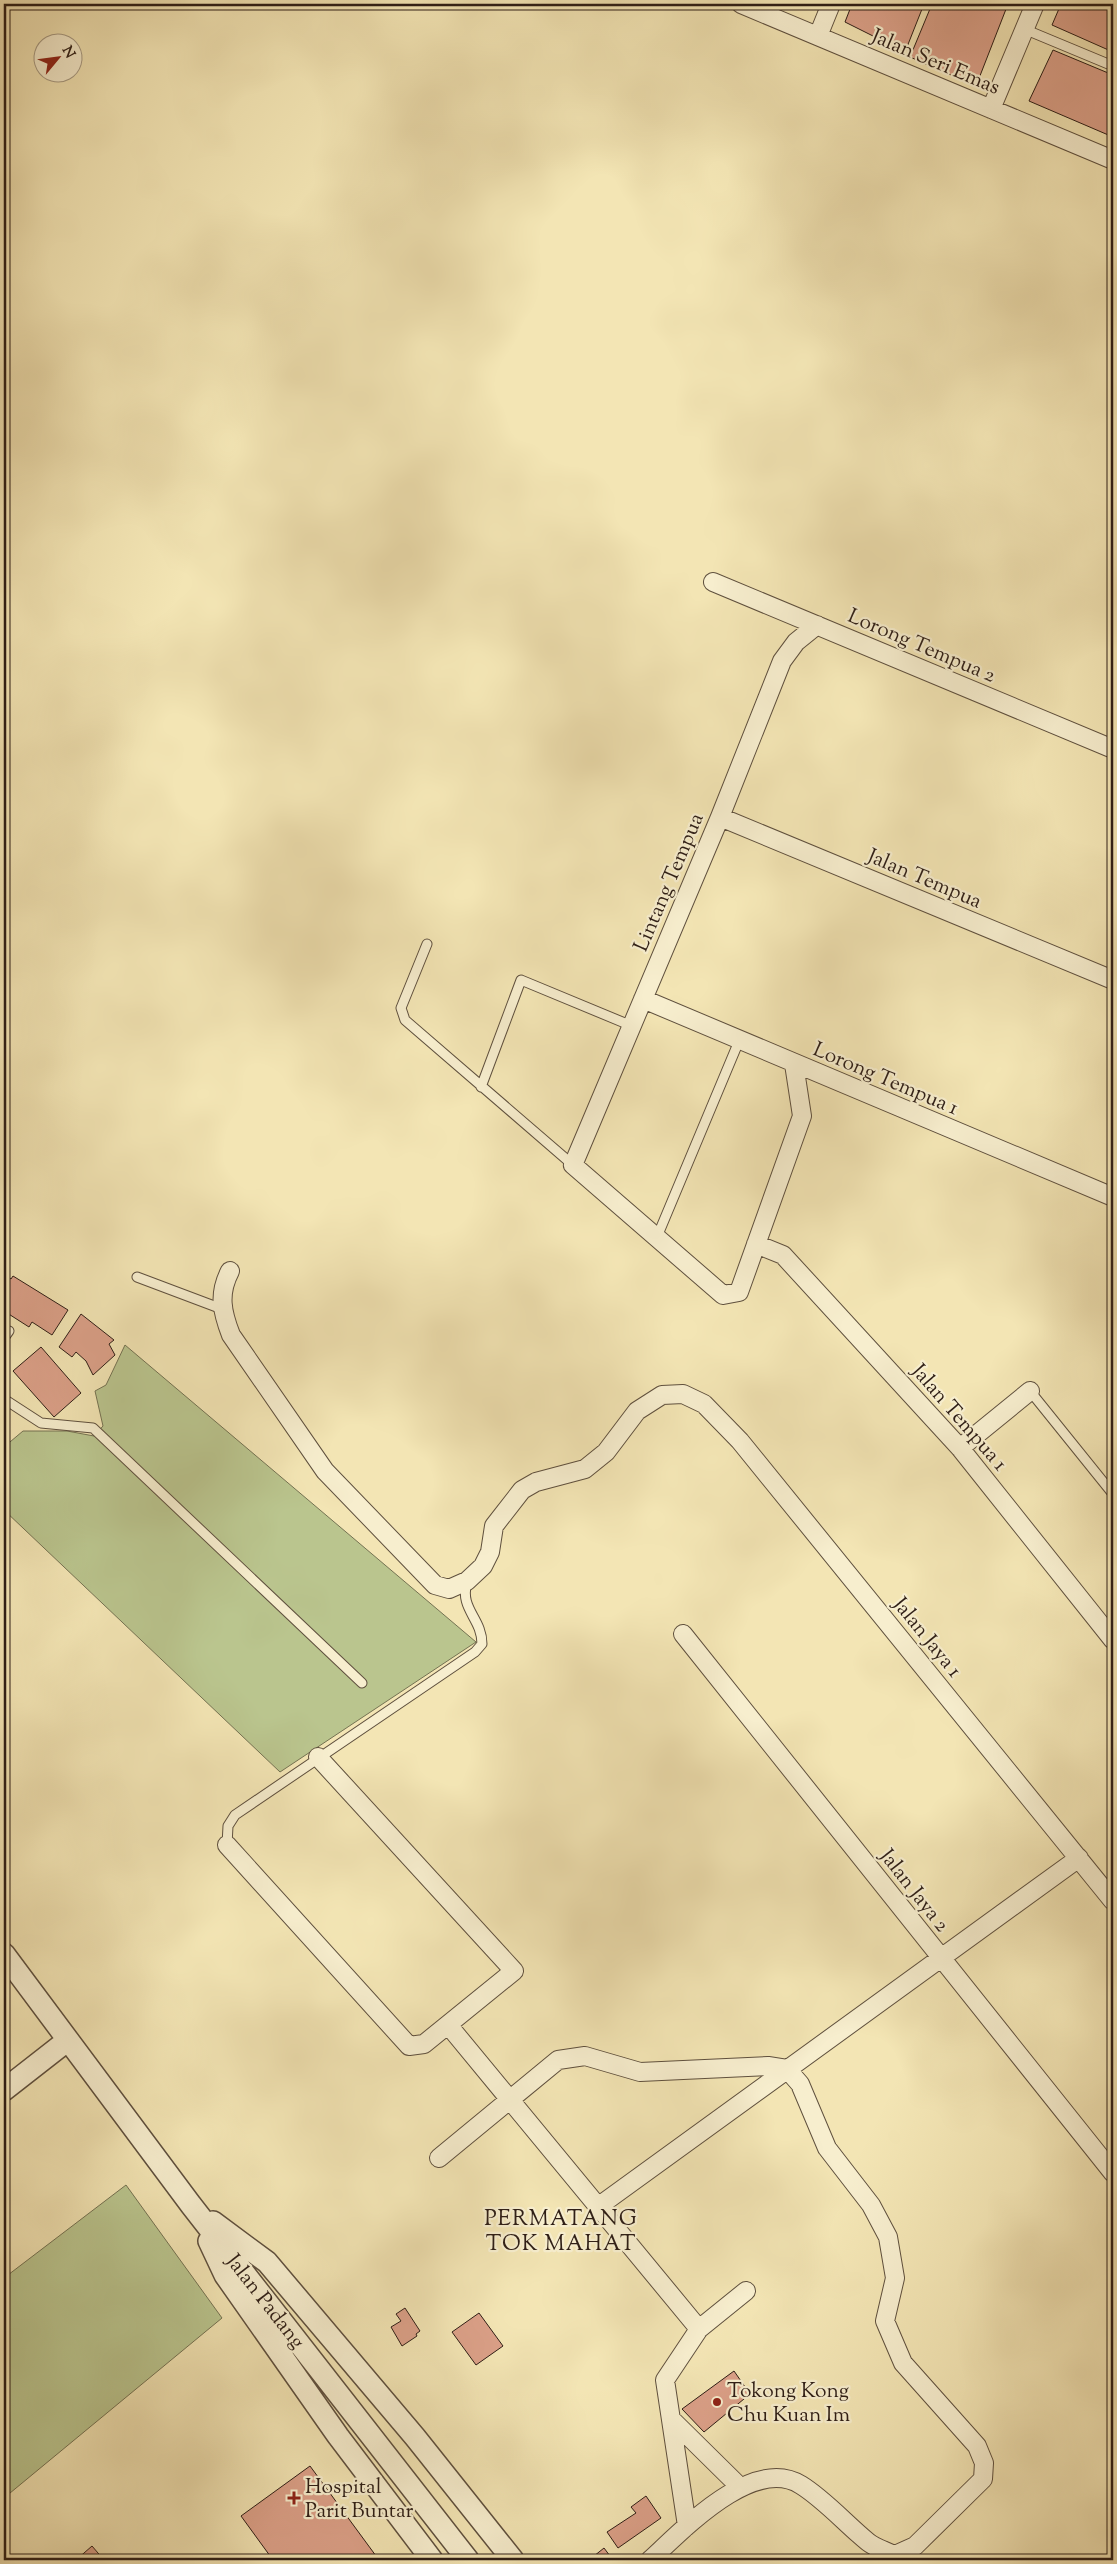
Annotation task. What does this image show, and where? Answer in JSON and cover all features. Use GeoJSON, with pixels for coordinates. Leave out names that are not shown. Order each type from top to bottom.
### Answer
{"type":"FeatureCollection","features":[{"type":"Feature","properties":{"kind":"street","name":"Jalan Seri Emas"},"geometry":{"type":"LineString","coordinates":[[741,4],[1113,160]]}},
{"type":"Feature","properties":{"kind":"street"},"geometry":{"type":"LineString","coordinates":[[818,36],[831,4]]}},
{"type":"Feature","properties":{"kind":"street"},"geometry":{"type":"LineString","coordinates":[[991,109],[1034,4]]}},
{"type":"Feature","properties":{"kind":"street","name":"Lorong Tempua 2"},"geometry":{"type":"LineString","coordinates":[[714,582],[1113,749]]}},
{"type":"Feature","properties":{"kind":"street","name":"Lintang Tempua"},"geometry":{"type":"LineString","coordinates":[[573,1165],[720,817],[782,661],[796,642],[816,625]]}},
{"type":"Feature","properties":{"kind":"street","name":"Jalan Tempua"},"geometry":{"type":"LineString","coordinates":[[720,817],[1113,980]]}},
{"type":"Feature","properties":{"kind":"street","name":"Lorong Tempua 1"},"geometry":{"type":"LineString","coordinates":[[643,999],[1113,1198]]}},
{"type":"Feature","properties":{"kind":"street"},"geometry":{"type":"LineString","coordinates":[[573,1165],[723,1295],[739,1292],[802,1116],[794,1064]]}},
{"type":"Feature","properties":{"kind":"street","name":"Jalan Tempua 1"},"geometry":{"type":"LineString","coordinates":[[756,1244],[783,1255],[960,1448],[1113,1640]]}},
{"type":"Feature","properties":{"kind":"street"},"geometry":{"type":"LineString","coordinates":[[230,1271],[223,1284],[222,1310],[231,1335],[325,1471],[435,1585],[449,1589],[467,1581]]}},
{"type":"Feature","properties":{"kind":"street"},"geometry":{"type":"LineString","coordinates":[[960,1448],[1030,1391]]}},
{"type":"Feature","properties":{"kind":"street","name":"Jalan Jaya 1"},"geometry":{"type":"LineString","coordinates":[[467,1581],[483,1566],[490,1552],[494,1526],[522,1490],[536,1482],[585,1469],[606,1452],[637,1411],[662,1395],[683,1394],[704,1404],[740,1441],[1113,1901]]}},
{"type":"Feature","properties":{"kind":"street","name":"Jalan Jaya 2"},"geometry":{"type":"LineString","coordinates":[[683,1634],[1113,2173]]}},
{"type":"Feature","properties":{"kind":"street"},"geometry":{"type":"LineString","coordinates":[[227,1845],[409,2046],[424,2044],[449,2026],[514,1972],[318,1757]]}},
{"type":"Feature","properties":{"kind":"street"},"geometry":{"type":"LineString","coordinates":[[599,2206],[1079,1858]]}},
{"type":"Feature","properties":{"kind":"street","name":"Jalan Padang"},"geometry":{"type":"LineString","coordinates":[[4,1954],[191,2205],[468,2560]]}},
{"type":"Feature","properties":{"kind":"street"},"geometry":{"type":"LineString","coordinates":[[449,2026],[699,2329]]}},
{"type":"Feature","properties":{"kind":"street"},"geometry":{"type":"LineString","coordinates":[[4,2090],[68,2040]]}},
{"type":"Feature","properties":{"kind":"street"},"geometry":{"type":"LineString","coordinates":[[438,2158],[558,2060],[584,2056],[640,2072],[768,2066],[787,2069],[800,2084],[826,2148],[871,2205],[888,2237],[895,2278],[886,2321],[902,2363],[976,2446],[984,2463],[983,2480],[957,2508],[915,2546],[898,2558],[871,2544],[800,2484],[777,2476],[740,2487],[687,2526],[650,2560]]}},
{"type":"Feature","properties":{"kind":"street"},"geometry":{"type":"LineString","coordinates":[[191,2205],[225,2275],[338,2436],[432,2560]]}},
{"type":"Feature","properties":{"kind":"street"},"geometry":{"type":"LineString","coordinates":[[191,2205],[267,2262],[415,2437],[513,2560]]}},
{"type":"Feature","properties":{"kind":"street"},"geometry":{"type":"LineString","coordinates":[[687,2526],[665,2380],[699,2329],[746,2291]]}},
{"type":"Feature","properties":{"kind":"street"},"geometry":{"type":"LineString","coordinates":[[672,2420],[740,2487]]}},
{"type":"Feature","properties":{"kind":"lane"},"geometry":{"type":"LineString","coordinates":[[1024,29],[1113,66]]}},
{"type":"Feature","properties":{"kind":"lane"},"geometry":{"type":"LineString","coordinates":[[427,944],[401,1008],[408,1025],[573,1165]]}},
{"type":"Feature","properties":{"kind":"lane"},"geometry":{"type":"LineString","coordinates":[[481,1088],[521,980],[632,1026]]}},
{"type":"Feature","properties":{"kind":"lane"},"geometry":{"type":"LineString","coordinates":[[657,1237],[739,1041]]}},
{"type":"Feature","properties":{"kind":"lane"},"geometry":{"type":"LineString","coordinates":[[137,1277],[222,1310]]}},
{"type":"Feature","properties":{"kind":"lane"},"geometry":{"type":"LineString","coordinates":[[1030,1391],[1113,1494]]}},
{"type":"Feature","properties":{"kind":"lane"},"geometry":{"type":"LineString","coordinates":[[4,1399],[41,1423],[93,1428],[362,1683]]}},
{"type":"Feature","properties":{"kind":"lane"},"geometry":{"type":"LineString","coordinates":[[227,1845],[228,1826],[235,1814],[466,1657],[482,1644],[482,1635],[465,1603],[464,1592],[467,1581]]}},
{"type":"Feature","properties":{"kind":"green space"},"geometry":{"type":"Polygon","coordinates":[[[125,1345],[476,1642],[280,1772],[4,1510],[4,1447],[23,1431],[67,1431],[94,1436],[103,1426],[95,1391],[106,1385],[125,1345]]]}},
{"type":"Feature","properties":{"kind":"green space"},"geometry":{"type":"Polygon","coordinates":[[[126,2185],[222,2318],[4,2498],[4,2278],[126,2185]]]}},
{"type":"Feature","properties":{"kind":"building"},"geometry":{"type":"Polygon","coordinates":[[[852,4],[924,4],[905,52],[845,22],[852,4]]]}},
{"type":"Feature","properties":{"kind":"building"},"geometry":{"type":"Polygon","coordinates":[[[932,4],[1008,4],[976,86],[910,57],[932,4]]]}},
{"type":"Feature","properties":{"kind":"building"},"geometry":{"type":"Polygon","coordinates":[[[1061,4],[1113,4],[1113,52],[1052,25],[1061,4]]]}},
{"type":"Feature","properties":{"kind":"building"},"geometry":{"type":"Polygon","coordinates":[[[1053,50],[1113,75],[1113,137],[1029,101],[1053,50]]]}},
{"type":"Feature","properties":{"kind":"building"},"geometry":{"type":"Polygon","coordinates":[[[4,1274],[11,1279],[13,1276],[68,1310],[52,1335],[32,1322],[29,1327],[4,1311],[4,1274]]]}},
{"type":"Feature","properties":{"kind":"building"},"geometry":{"type":"Polygon","coordinates":[[[81,1314],[114,1340],[109,1344],[115,1355],[93,1375],[86,1361],[76,1352],[72,1357],[59,1347],[81,1314]]]}},
{"type":"Feature","properties":{"kind":"building"},"geometry":{"type":"Polygon","coordinates":[[[41,1347],[81,1393],[54,1417],[13,1371],[41,1347]]]}},
{"type":"Feature","properties":{"kind":"building"},"geometry":{"type":"Polygon","coordinates":[[[405,2308],[420,2331],[416,2334],[417,2336],[402,2346],[391,2327],[401,2321],[396,2314],[405,2308]]]}},
{"type":"Feature","properties":{"kind":"building"},"geometry":{"type":"Polygon","coordinates":[[[479,2313],[503,2346],[476,2365],[452,2332],[479,2313]]]}},
{"type":"Feature","properties":{"kind":"building","name":"Tokong Kong Chu Kuan Im"},"geometry":{"type":"Polygon","coordinates":[[[734,2371],[750,2394],[704,2432],[682,2409],[734,2371]]]}},
{"type":"Feature","properties":{"kind":"building"},"geometry":{"type":"Polygon","coordinates":[[[310,2466],[379,2560],[273,2560],[241,2516],[310,2466]]]}},
{"type":"Feature","properties":{"kind":"building"},"geometry":{"type":"Polygon","coordinates":[[[646,2496],[661,2518],[618,2548],[607,2532],[636,2513],[631,2507],[646,2496]]]}},
{"type":"Feature","properties":{"kind":"building"},"geometry":{"type":"Polygon","coordinates":[[[92,2546],[104,2560],[76,2560],[92,2546]]]}},
{"type":"Feature","properties":{"kind":"building"},"geometry":{"type":"Polygon","coordinates":[[[604,2548],[613,2560],[589,2560],[604,2548]]]}},
{"type":"Feature","properties":{"kind":"place","name":"Tokong Kong Chu Kuan Im"},"geometry":{"type":"Point","coordinates":[717,2402]}},
{"type":"Feature","properties":{"kind":"place","name":"Hospital Parit Buntar"},"geometry":{"type":"Point","coordinates":[294,2498]}},
{"type":"Feature","properties":{"kind":"district","name":"PERMATANG TOK MAHAT"},"geometry":{"type":"Point","coordinates":[561,2230]}}]}
